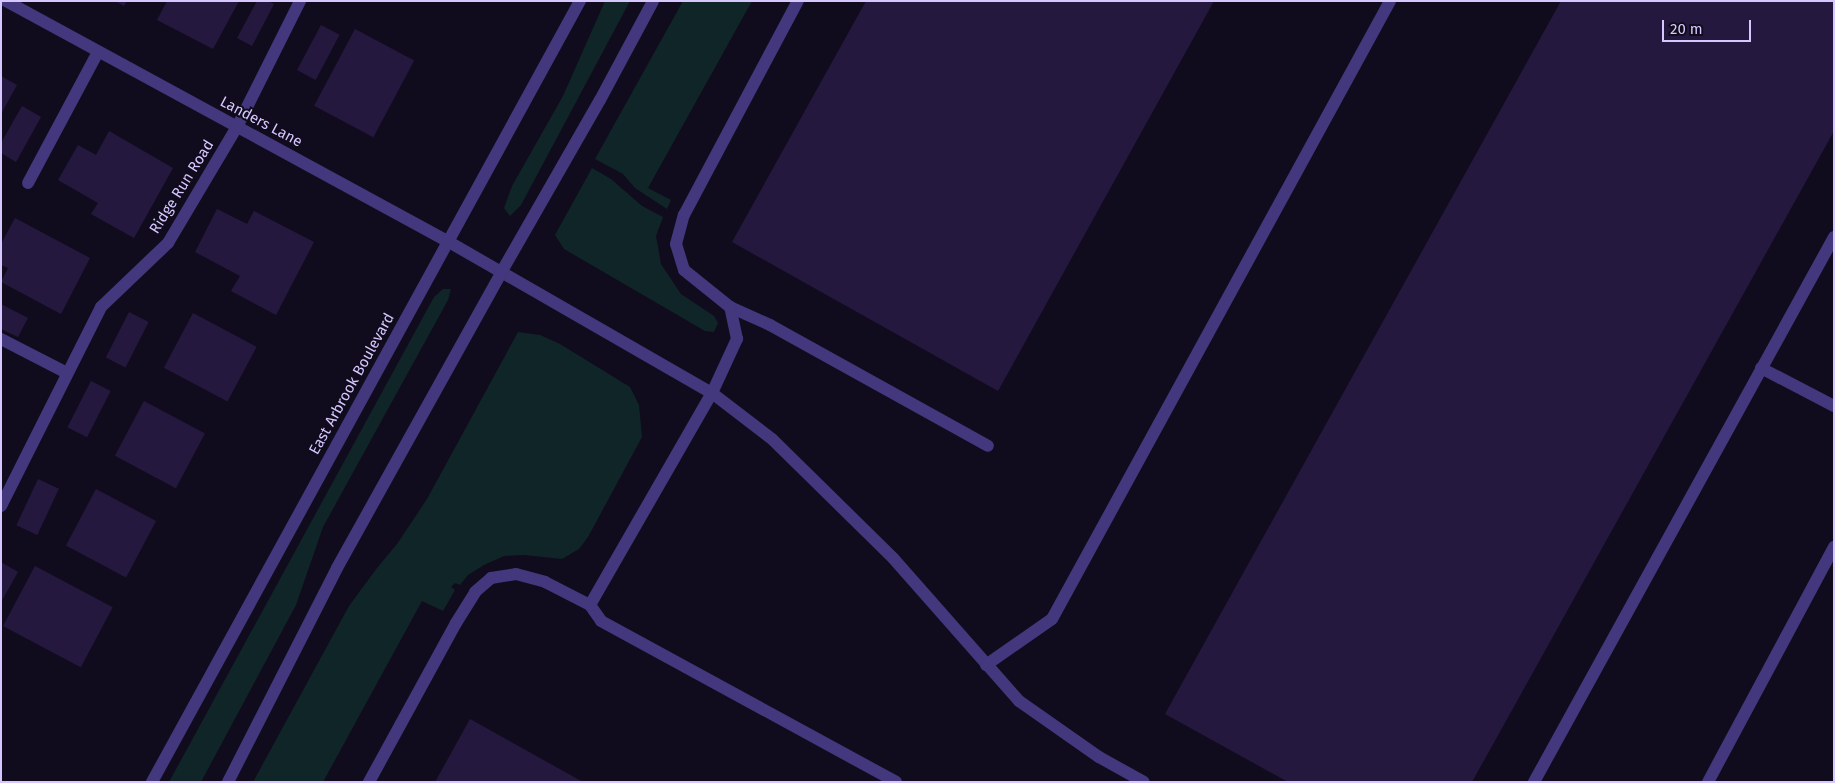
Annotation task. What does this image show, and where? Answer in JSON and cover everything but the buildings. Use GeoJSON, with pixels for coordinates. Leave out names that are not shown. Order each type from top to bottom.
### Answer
{"type":"FeatureCollection","features":[{"type":"Feature","properties":{"kind":"street","name":"Landers Lane"},"geometry":{"type":"LineString","coordinates":[[6,1],[502,271],[712,393],[772,439],[893,558],[1019,701],[1099,757],[1144,782]]}},
{"type":"Feature","properties":{"kind":"street","name":"Ridge Run Road"},"geometry":{"type":"LineString","coordinates":[[1,506],[101,307],[168,243],[237,128],[300,1]]}},
{"type":"Feature","properties":{"kind":"street","name":"East Arbrook Boulevard"},"geometry":{"type":"LineString","coordinates":[[152,782],[580,1]]}},
{"type":"Feature","properties":{"kind":"street"},"geometry":{"type":"LineString","coordinates":[[228,782],[337,568],[502,271],[600,100],[653,1]]}},
{"type":"Feature","properties":{"kind":"street"},"geometry":{"type":"LineString","coordinates":[[798,1],[684,215],[676,244],[684,270],[730,307],[770,325],[988,446]]}},
{"type":"Feature","properties":{"kind":"street"},"geometry":{"type":"LineString","coordinates":[[986,665],[1052,619],[1390,1]]}},
{"type":"Feature","properties":{"kind":"street"},"geometry":{"type":"LineString","coordinates":[[28,183],[98,52]]}},
{"type":"Feature","properties":{"kind":"street"},"geometry":{"type":"LineString","coordinates":[[1534,782],[1834,237]]}},
{"type":"Feature","properties":{"kind":"street"},"geometry":{"type":"LineString","coordinates":[[590,605],[712,393],[737,339],[730,307]]}},
{"type":"Feature","properties":{"kind":"street"},"geometry":{"type":"LineString","coordinates":[[1,338],[67,373]]}},
{"type":"Feature","properties":{"kind":"street"},"geometry":{"type":"LineString","coordinates":[[1761,368],[1834,406]]}},
{"type":"Feature","properties":{"kind":"street"},"geometry":{"type":"LineString","coordinates":[[1708,782],[1834,547]]}},
{"type":"Feature","properties":{"kind":"street"},"geometry":{"type":"LineString","coordinates":[[369,782],[475,592],[491,578],[516,574],[544,582],[590,605],[600,620],[896,782]]}},
{"type":"Feature","properties":{"kind":"green space"},"geometry":{"type":"Polygon","coordinates":[[[605,1],[630,1],[521,205],[510,216],[504,208],[512,186],[563,96],[605,1]]]}},
{"type":"Feature","properties":{"kind":"green space"},"geometry":{"type":"Polygon","coordinates":[[[683,1],[752,1],[648,188],[671,200],[667,209],[635,188],[623,174],[595,159],[683,1]]]}},
{"type":"Feature","properties":{"kind":"green space"},"geometry":{"type":"Polygon","coordinates":[[[592,168],[611,179],[642,206],[663,217],[656,236],[661,264],[681,294],[714,316],[718,323],[714,332],[705,331],[564,249],[555,235],[592,168]]]}},
{"type":"Feature","properties":{"kind":"green space"},"geometry":{"type":"Polygon","coordinates":[[[443,289],[451,289],[448,300],[323,527],[296,605],[201,782],[169,782],[434,297],[443,289]]]}},
{"type":"Feature","properties":{"kind":"green space"},"geometry":{"type":"Polygon","coordinates":[[[518,332],[540,335],[560,344],[630,387],[639,405],[642,437],[588,537],[579,549],[562,559],[524,555],[504,556],[484,565],[468,575],[460,585],[455,583],[451,587],[455,590],[443,611],[422,601],[323,782],[253,782],[349,606],[397,544],[427,499],[518,332]]]}}]}
